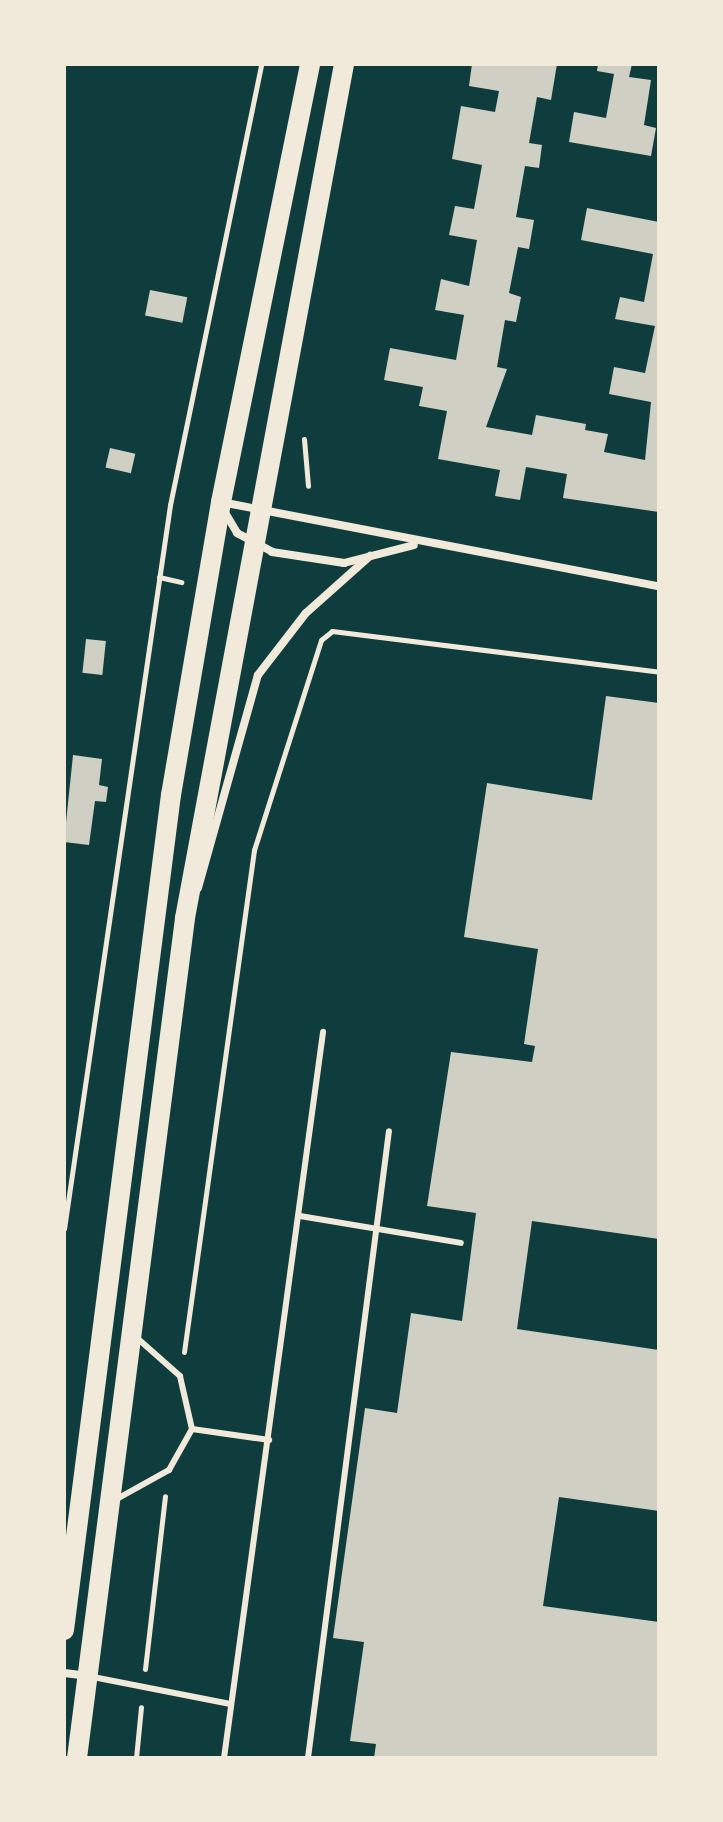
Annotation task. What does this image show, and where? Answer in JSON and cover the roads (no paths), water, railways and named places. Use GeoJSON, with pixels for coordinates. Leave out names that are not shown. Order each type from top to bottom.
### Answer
{"type":"FeatureCollection","features":[{"type":"Feature","properties":{"kind":"main road"},"geometry":{"type":"LineString","coordinates":[[64,1630],[137,1016],[221,502],[310,64]]}},
{"type":"Feature","properties":{"kind":"main road"},"geometry":{"type":"LineString","coordinates":[[77,1758],[185,918],[256,510],[344,64]]}},
{"type":"Feature","properties":{"kind":"street"},"geometry":{"type":"LineString","coordinates":[[221,502],[419,544],[659,586]]}},
{"type":"Feature","properties":{"kind":"street"},"geometry":{"type":"LineString","coordinates":[[221,502],[251,543],[344,563],[419,544]]}},
{"type":"Feature","properties":{"kind":"street"},"geometry":{"type":"LineString","coordinates":[[185,918],[212,857],[258,675],[306,613],[370,556]]}},
{"type":"Feature","properties":{"kind":"street"},"geometry":{"type":"LineString","coordinates":[[64,1673],[87,1676]]}},
{"type":"Feature","properties":{"kind":"lane"},"geometry":{"type":"LineString","coordinates":[[224,1758],[323,1032]]}},
{"type":"Feature","properties":{"kind":"lane"},"geometry":{"type":"LineString","coordinates":[[308,1758],[389,1131]]}},
{"type":"Feature","properties":{"kind":"lane"},"geometry":{"type":"LineString","coordinates":[[300,1216],[461,1243]]}},
{"type":"Feature","properties":{"kind":"lane"},"geometry":{"type":"LineString","coordinates":[[112,1502],[169,1470],[192,1429],[180,1376],[133,1334]]}},
{"type":"Feature","properties":{"kind":"lane"},"geometry":{"type":"LineString","coordinates":[[192,1429],[269,1440]]}},
{"type":"Feature","properties":{"kind":"lane"},"geometry":{"type":"LineString","coordinates":[[87,1676],[144,1683],[230,1704]]}}]}
